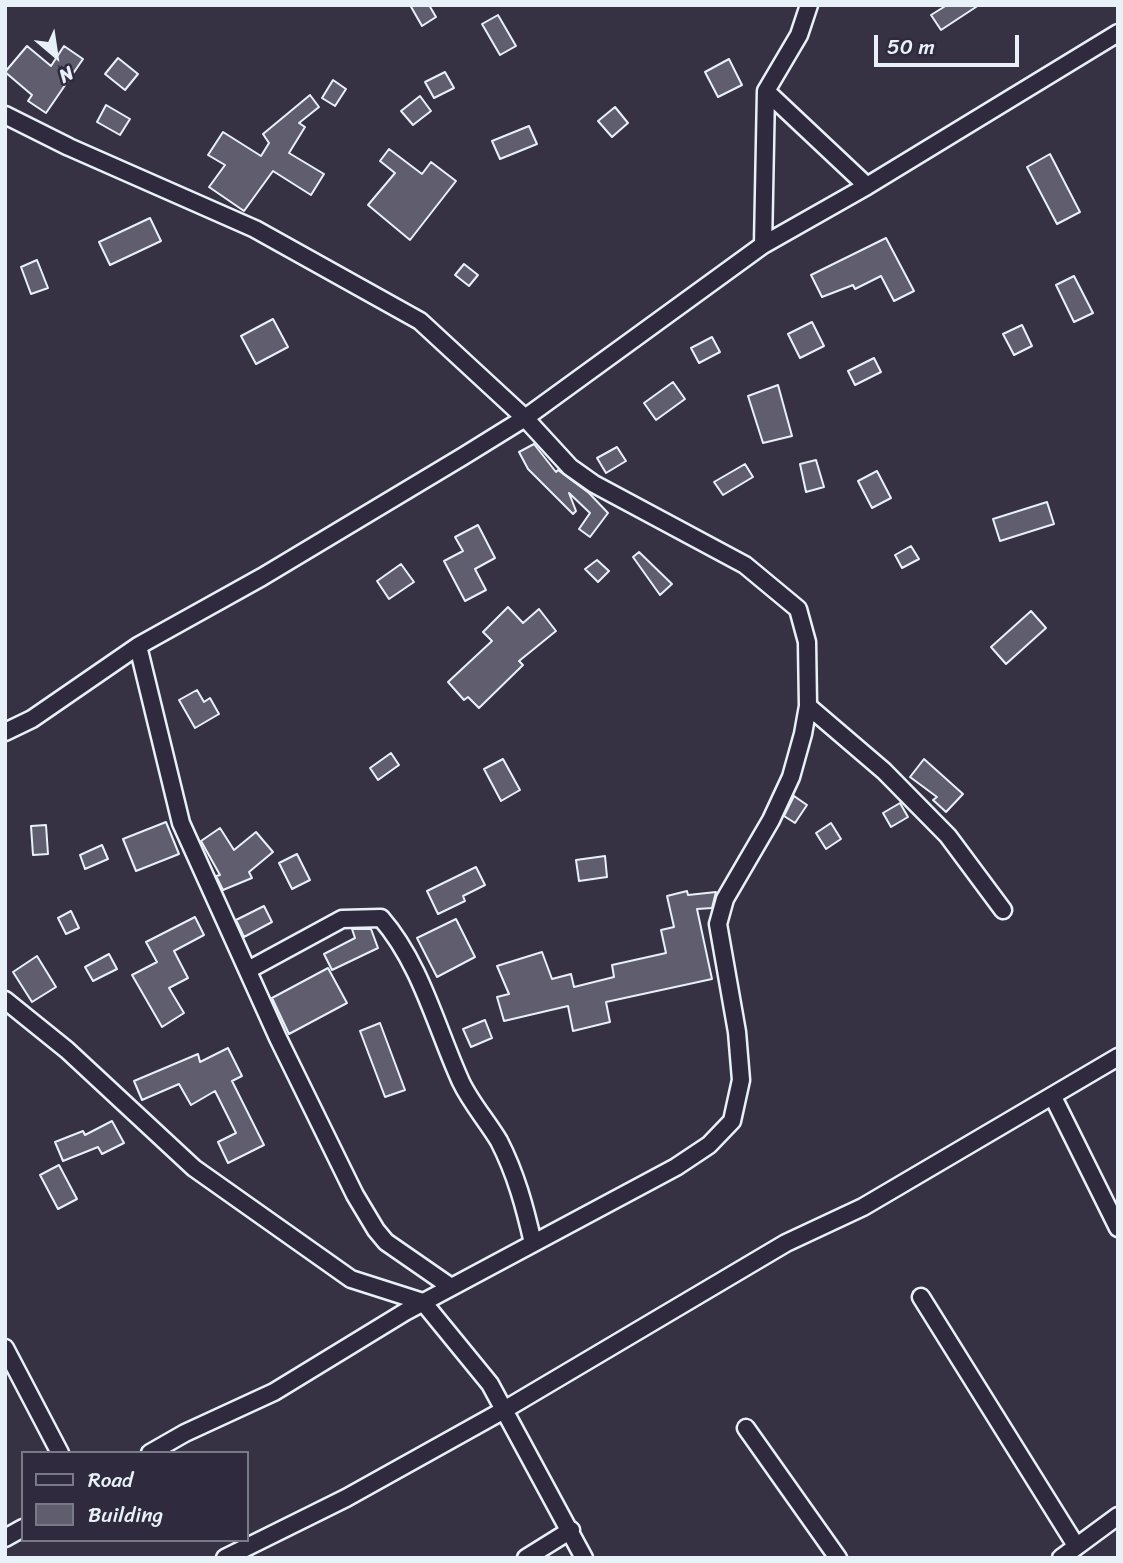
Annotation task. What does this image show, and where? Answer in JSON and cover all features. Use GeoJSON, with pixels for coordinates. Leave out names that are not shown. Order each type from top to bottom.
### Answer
{"type":"FeatureCollection","features":[{"type":"Feature","properties":{"kind":"street"},"geometry":{"type":"LineString","coordinates":[[763,245],[766,91],[799,35],[809,5]]}},
{"type":"Feature","properties":{"kind":"street"},"geometry":{"type":"LineString","coordinates":[[5,732],[32,719],[138,646],[262,578],[524,418],[763,245],[867,186],[1118,33]]}},
{"type":"Feature","properties":{"kind":"street"},"geometry":{"type":"LineString","coordinates":[[766,91],[867,186]]}},
{"type":"Feature","properties":{"kind":"street"},"geometry":{"type":"LineString","coordinates":[[5,115],[81,153],[255,229],[420,321],[524,418],[570,467],[594,484],[745,565],[798,609],[807,642],[808,706],[791,777],[772,820],[725,899],[718,923],[737,1032],[741,1080],[732,1121],[709,1145],[676,1167],[424,1302],[274,1392],[185,1433],[154,1451]]}},
{"type":"Feature","properties":{"kind":"street"},"geometry":{"type":"LineString","coordinates":[[138,646],[181,822],[316,1116],[376,1230],[386,1242],[452,1287]]}},
{"type":"Feature","properties":{"kind":"street"},"geometry":{"type":"LineString","coordinates":[[808,706],[884,771],[948,836],[1003,910]]}},
{"type":"Feature","properties":{"kind":"street"},"geometry":{"type":"LineString","coordinates":[[250,969],[342,919],[363,916],[381,918],[395,934],[430,1005],[465,1090],[498,1141],[522,1194],[533,1243]]}},
{"type":"Feature","properties":{"kind":"street"},"geometry":{"type":"LineString","coordinates":[[5,1000],[67,1050],[194,1168],[351,1279],[424,1302],[490,1384],[572,1530],[584,1558]]}},
{"type":"Feature","properties":{"kind":"street"},"geometry":{"type":"LineString","coordinates":[[225,1558],[346,1498],[505,1410],[786,1243],[863,1207],[1118,1058]]}},
{"type":"Feature","properties":{"kind":"street"},"geometry":{"type":"LineString","coordinates":[[1053,1097],[1118,1228]]}},
{"type":"Feature","properties":{"kind":"street"},"geometry":{"type":"LineString","coordinates":[[921,1297],[1075,1544]]}},
{"type":"Feature","properties":{"kind":"street"},"geometry":{"type":"LineString","coordinates":[[5,1348],[59,1451]]}},
{"type":"Feature","properties":{"kind":"street"},"geometry":{"type":"LineString","coordinates":[[746,1428],[838,1558]]}},
{"type":"Feature","properties":{"kind":"street"},"geometry":{"type":"LineString","coordinates":[[1061,1558],[1075,1544],[1118,1516]]}},
{"type":"Feature","properties":{"kind":"street"},"geometry":{"type":"LineString","coordinates":[[5,1538],[21,1529]]}},
{"type":"Feature","properties":{"kind":"street"},"geometry":{"type":"LineString","coordinates":[[526,1558],[572,1530]]}},
{"type":"Feature","properties":{"kind":"building"},"geometry":{"type":"Polygon","coordinates":[[[410,5],[429,5],[436,17],[422,26],[410,5]]]}},
{"type":"Feature","properties":{"kind":"building"},"geometry":{"type":"Polygon","coordinates":[[[947,5],[979,5],[941,30],[931,15],[947,5]]]}},
{"type":"Feature","properties":{"kind":"building"},"geometry":{"type":"Polygon","coordinates":[[[498,15],[516,46],[500,55],[482,24],[498,15]]]}},
{"type":"Feature","properties":{"kind":"building"},"geometry":{"type":"Polygon","coordinates":[[[27,46],[51,66],[64,46],[83,59],[46,113],[28,101],[32,95],[5,72],[27,46]]]}},
{"type":"Feature","properties":{"kind":"building"},"geometry":{"type":"Polygon","coordinates":[[[118,58],[138,74],[125,90],[105,74],[118,58]]]}},
{"type":"Feature","properties":{"kind":"building"},"geometry":{"type":"Polygon","coordinates":[[[729,59],[742,85],[718,97],[705,72],[729,59]]]}},
{"type":"Feature","properties":{"kind":"building"},"geometry":{"type":"Polygon","coordinates":[[[445,72],[454,88],[434,98],[425,82],[445,72]]]}},
{"type":"Feature","properties":{"kind":"building"},"geometry":{"type":"Polygon","coordinates":[[[333,80],[346,89],[335,106],[322,98],[333,80]]]}},
{"type":"Feature","properties":{"kind":"building"},"geometry":{"type":"Polygon","coordinates":[[[310,95],[319,107],[299,123],[305,127],[289,153],[324,174],[311,195],[273,171],[244,211],[209,187],[225,165],[208,155],[223,132],[261,156],[269,143],[263,134],[310,95]]]}},
{"type":"Feature","properties":{"kind":"building"},"geometry":{"type":"Polygon","coordinates":[[[420,96],[431,111],[413,125],[401,111],[420,96]]]}},
{"type":"Feature","properties":{"kind":"building"},"geometry":{"type":"Polygon","coordinates":[[[106,105],[130,119],[120,135],[97,122],[106,105]]]}},
{"type":"Feature","properties":{"kind":"building"},"geometry":{"type":"Polygon","coordinates":[[[615,107],[628,123],[612,137],[598,121],[615,107]]]}},
{"type":"Feature","properties":{"kind":"building"},"geometry":{"type":"Polygon","coordinates":[[[529,126],[537,144],[500,159],[492,141],[529,126]]]}},
{"type":"Feature","properties":{"kind":"building"},"geometry":{"type":"Polygon","coordinates":[[[389,149],[422,174],[431,162],[456,181],[410,240],[368,205],[395,173],[380,161],[389,149]]]}},
{"type":"Feature","properties":{"kind":"building"},"geometry":{"type":"Polygon","coordinates":[[[1050,154],[1080,212],[1057,224],[1027,167],[1050,154]]]}},
{"type":"Feature","properties":{"kind":"building"},"geometry":{"type":"Polygon","coordinates":[[[150,218],[161,241],[110,265],[99,242],[150,218]]]}},
{"type":"Feature","properties":{"kind":"building"},"geometry":{"type":"Polygon","coordinates":[[[886,238],[914,291],[894,301],[881,276],[855,289],[853,285],[822,297],[811,275],[886,238]]]}},
{"type":"Feature","properties":{"kind":"building"},"geometry":{"type":"Polygon","coordinates":[[[37,260],[48,288],[31,294],[21,267],[37,260]]]}},
{"type":"Feature","properties":{"kind":"building"},"geometry":{"type":"Polygon","coordinates":[[[464,264],[478,275],[469,286],[455,275],[464,264]]]}},
{"type":"Feature","properties":{"kind":"building"},"geometry":{"type":"Polygon","coordinates":[[[1074,276],[1093,313],[1074,322],[1056,285],[1074,276]]]}},
{"type":"Feature","properties":{"kind":"building"},"geometry":{"type":"Polygon","coordinates":[[[273,319],[288,347],[256,364],[241,336],[273,319]]]}},
{"type":"Feature","properties":{"kind":"building"},"geometry":{"type":"Polygon","coordinates":[[[812,322],[824,346],[800,358],[788,334],[812,322]]]}},
{"type":"Feature","properties":{"kind":"building"},"geometry":{"type":"Polygon","coordinates":[[[1022,325],[1032,346],[1014,355],[1003,334],[1022,325]]]}},
{"type":"Feature","properties":{"kind":"building"},"geometry":{"type":"Polygon","coordinates":[[[712,337],[720,352],[699,363],[691,348],[712,337]]]}},
{"type":"Feature","properties":{"kind":"building"},"geometry":{"type":"Polygon","coordinates":[[[874,358],[881,372],[855,385],[848,371],[874,358]]]}},
{"type":"Feature","properties":{"kind":"building"},"geometry":{"type":"Polygon","coordinates":[[[673,382],[685,399],[656,420],[644,403],[673,382]]]}},
{"type":"Feature","properties":{"kind":"building"},"geometry":{"type":"Polygon","coordinates":[[[778,385],[792,436],[763,443],[748,396],[778,385]]]}},
{"type":"Feature","properties":{"kind":"building"},"geometry":{"type":"Polygon","coordinates":[[[534,444],[556,472],[558,470],[589,493],[608,513],[590,537],[579,529],[590,513],[569,493],[576,511],[573,514],[528,469],[519,452],[534,444]]]}},
{"type":"Feature","properties":{"kind":"building"},"geometry":{"type":"Polygon","coordinates":[[[617,447],[626,461],[606,473],[597,458],[617,447]]]}},
{"type":"Feature","properties":{"kind":"building"},"geometry":{"type":"Polygon","coordinates":[[[816,460],[824,487],[806,492],[800,464],[816,460]]]}},
{"type":"Feature","properties":{"kind":"building"},"geometry":{"type":"Polygon","coordinates":[[[745,464],[753,477],[723,495],[714,482],[745,464]]]}},
{"type":"Feature","properties":{"kind":"building"},"geometry":{"type":"Polygon","coordinates":[[[877,471],[891,498],[872,508],[858,481],[877,471]]]}},
{"type":"Feature","properties":{"kind":"building"},"geometry":{"type":"Polygon","coordinates":[[[1047,502],[1054,524],[1000,541],[993,519],[1047,502]]]}},
{"type":"Feature","properties":{"kind":"building"},"geometry":{"type":"Polygon","coordinates":[[[478,525],[495,558],[475,569],[486,590],[465,601],[444,561],[463,551],[455,537],[478,525]]]}},
{"type":"Feature","properties":{"kind":"building"},"geometry":{"type":"Polygon","coordinates":[[[911,546],[919,559],[902,568],[895,555],[911,546]]]}},
{"type":"Feature","properties":{"kind":"building"},"geometry":{"type":"Polygon","coordinates":[[[639,552],[672,584],[660,595],[633,557],[639,552]]]}},
{"type":"Feature","properties":{"kind":"building"},"geometry":{"type":"Polygon","coordinates":[[[597,560],[609,571],[598,582],[585,569],[597,560]]]}},
{"type":"Feature","properties":{"kind":"building"},"geometry":{"type":"Polygon","coordinates":[[[401,564],[414,582],[389,599],[377,581],[401,564]]]}},
{"type":"Feature","properties":{"kind":"building"},"geometry":{"type":"Polygon","coordinates":[[[508,607],[523,623],[539,609],[556,631],[519,661],[523,665],[479,708],[468,697],[464,700],[448,682],[492,641],[483,632],[508,607]]]}},
{"type":"Feature","properties":{"kind":"building"},"geometry":{"type":"Polygon","coordinates":[[[1031,611],[1046,628],[1006,664],[991,647],[1031,611]]]}},
{"type":"Feature","properties":{"kind":"building"},"geometry":{"type":"Polygon","coordinates":[[[197,690],[204,702],[210,698],[219,714],[195,728],[179,700],[197,690]]]}},
{"type":"Feature","properties":{"kind":"building"},"geometry":{"type":"Polygon","coordinates":[[[391,753],[399,765],[378,780],[370,768],[391,753]]]}},
{"type":"Feature","properties":{"kind":"building"},"geometry":{"type":"Polygon","coordinates":[[[503,759],[520,790],[501,801],[484,769],[503,759]]]}},
{"type":"Feature","properties":{"kind":"building"},"geometry":{"type":"Polygon","coordinates":[[[924,759],[963,794],[946,812],[933,800],[937,797],[910,777],[924,759]]]}},
{"type":"Feature","properties":{"kind":"building"},"geometry":{"type":"Polygon","coordinates":[[[794,796],[807,805],[795,823],[784,816],[794,796]]]}},
{"type":"Feature","properties":{"kind":"building"},"geometry":{"type":"Polygon","coordinates":[[[900,803],[908,817],[891,827],[883,813],[900,803]]]}},
{"type":"Feature","properties":{"kind":"building"},"geometry":{"type":"Polygon","coordinates":[[[166,822],[179,854],[136,871],[123,839],[166,822]]]}},
{"type":"Feature","properties":{"kind":"building"},"geometry":{"type":"Polygon","coordinates":[[[831,823],[841,839],[826,849],[816,833],[831,823]]]}},
{"type":"Feature","properties":{"kind":"building"},"geometry":{"type":"Polygon","coordinates":[[[46,825],[48,854],[33,855],[31,826],[46,825]]]}},
{"type":"Feature","properties":{"kind":"building"},"geometry":{"type":"Polygon","coordinates":[[[220,828],[234,850],[256,832],[273,852],[249,872],[252,878],[223,890],[216,876],[220,875],[201,841],[220,828]]]}},
{"type":"Feature","properties":{"kind":"building"},"geometry":{"type":"Polygon","coordinates":[[[102,845],[108,859],[85,869],[80,855],[102,845]]]}},
{"type":"Feature","properties":{"kind":"building"},"geometry":{"type":"Polygon","coordinates":[[[297,854],[310,880],[292,889],[279,863],[297,854]]]}},
{"type":"Feature","properties":{"kind":"building"},"geometry":{"type":"Polygon","coordinates":[[[605,856],[607,877],[579,881],[576,860],[605,856]]]}},
{"type":"Feature","properties":{"kind":"building"},"geometry":{"type":"Polygon","coordinates":[[[476,867],[485,885],[463,896],[465,901],[438,914],[427,891],[476,867]]]}},
{"type":"Feature","properties":{"kind":"building"},"geometry":{"type":"Polygon","coordinates":[[[687,891],[688,895],[716,892],[712,908],[697,909],[712,979],[606,1002],[610,1022],[573,1031],[568,1006],[504,1021],[497,997],[509,994],[497,966],[542,952],[552,979],[571,974],[574,987],[614,977],[612,965],[666,953],[661,930],[674,927],[667,896],[687,891]]]}},
{"type":"Feature","properties":{"kind":"building"},"geometry":{"type":"Polygon","coordinates":[[[264,906],[272,922],[244,937],[236,920],[264,906]]]}},
{"type":"Feature","properties":{"kind":"building"},"geometry":{"type":"Polygon","coordinates":[[[71,911],[79,928],[66,934],[58,918],[71,911]]]}},
{"type":"Feature","properties":{"kind":"building"},"geometry":{"type":"Polygon","coordinates":[[[195,917],[204,935],[174,951],[188,978],[169,988],[184,1013],[162,1027],[132,975],[157,962],[146,942],[195,917]]]}},
{"type":"Feature","properties":{"kind":"building"},"geometry":{"type":"Polygon","coordinates":[[[456,919],[475,957],[437,977],[417,938],[456,919]]]}},
{"type":"Feature","properties":{"kind":"building"},"geometry":{"type":"Polygon","coordinates":[[[352,929],[371,929],[378,948],[332,970],[324,954],[355,938],[352,929]]]}},
{"type":"Feature","properties":{"kind":"building"},"geometry":{"type":"Polygon","coordinates":[[[109,954],[117,969],[93,981],[85,967],[109,954]]]}},
{"type":"Feature","properties":{"kind":"building"},"geometry":{"type":"Polygon","coordinates":[[[37,956],[56,987],[32,1002],[13,972],[37,956]]]}},
{"type":"Feature","properties":{"kind":"building"},"geometry":{"type":"Polygon","coordinates":[[[328,968],[347,1003],[289,1034],[272,998],[328,968]]]}},
{"type":"Feature","properties":{"kind":"building"},"geometry":{"type":"Polygon","coordinates":[[[485,1020],[492,1038],[471,1047],[463,1029],[485,1020]]]}},
{"type":"Feature","properties":{"kind":"building"},"geometry":{"type":"Polygon","coordinates":[[[380,1023],[405,1090],[385,1097],[360,1031],[380,1023]]]}},
{"type":"Feature","properties":{"kind":"building"},"geometry":{"type":"Polygon","coordinates":[[[228,1048],[242,1076],[232,1081],[264,1145],[228,1163],[218,1142],[236,1133],[215,1091],[191,1105],[179,1084],[142,1100],[134,1081],[198,1054],[200,1062],[228,1048]]]}},
{"type":"Feature","properties":{"kind":"building"},"geometry":{"type":"Polygon","coordinates":[[[112,1121],[124,1143],[102,1154],[98,1147],[63,1161],[55,1142],[83,1131],[85,1135],[112,1121]]]}},
{"type":"Feature","properties":{"kind":"building"},"geometry":{"type":"Polygon","coordinates":[[[59,1165],[77,1199],[58,1209],[40,1175],[59,1165]]]}}]}
